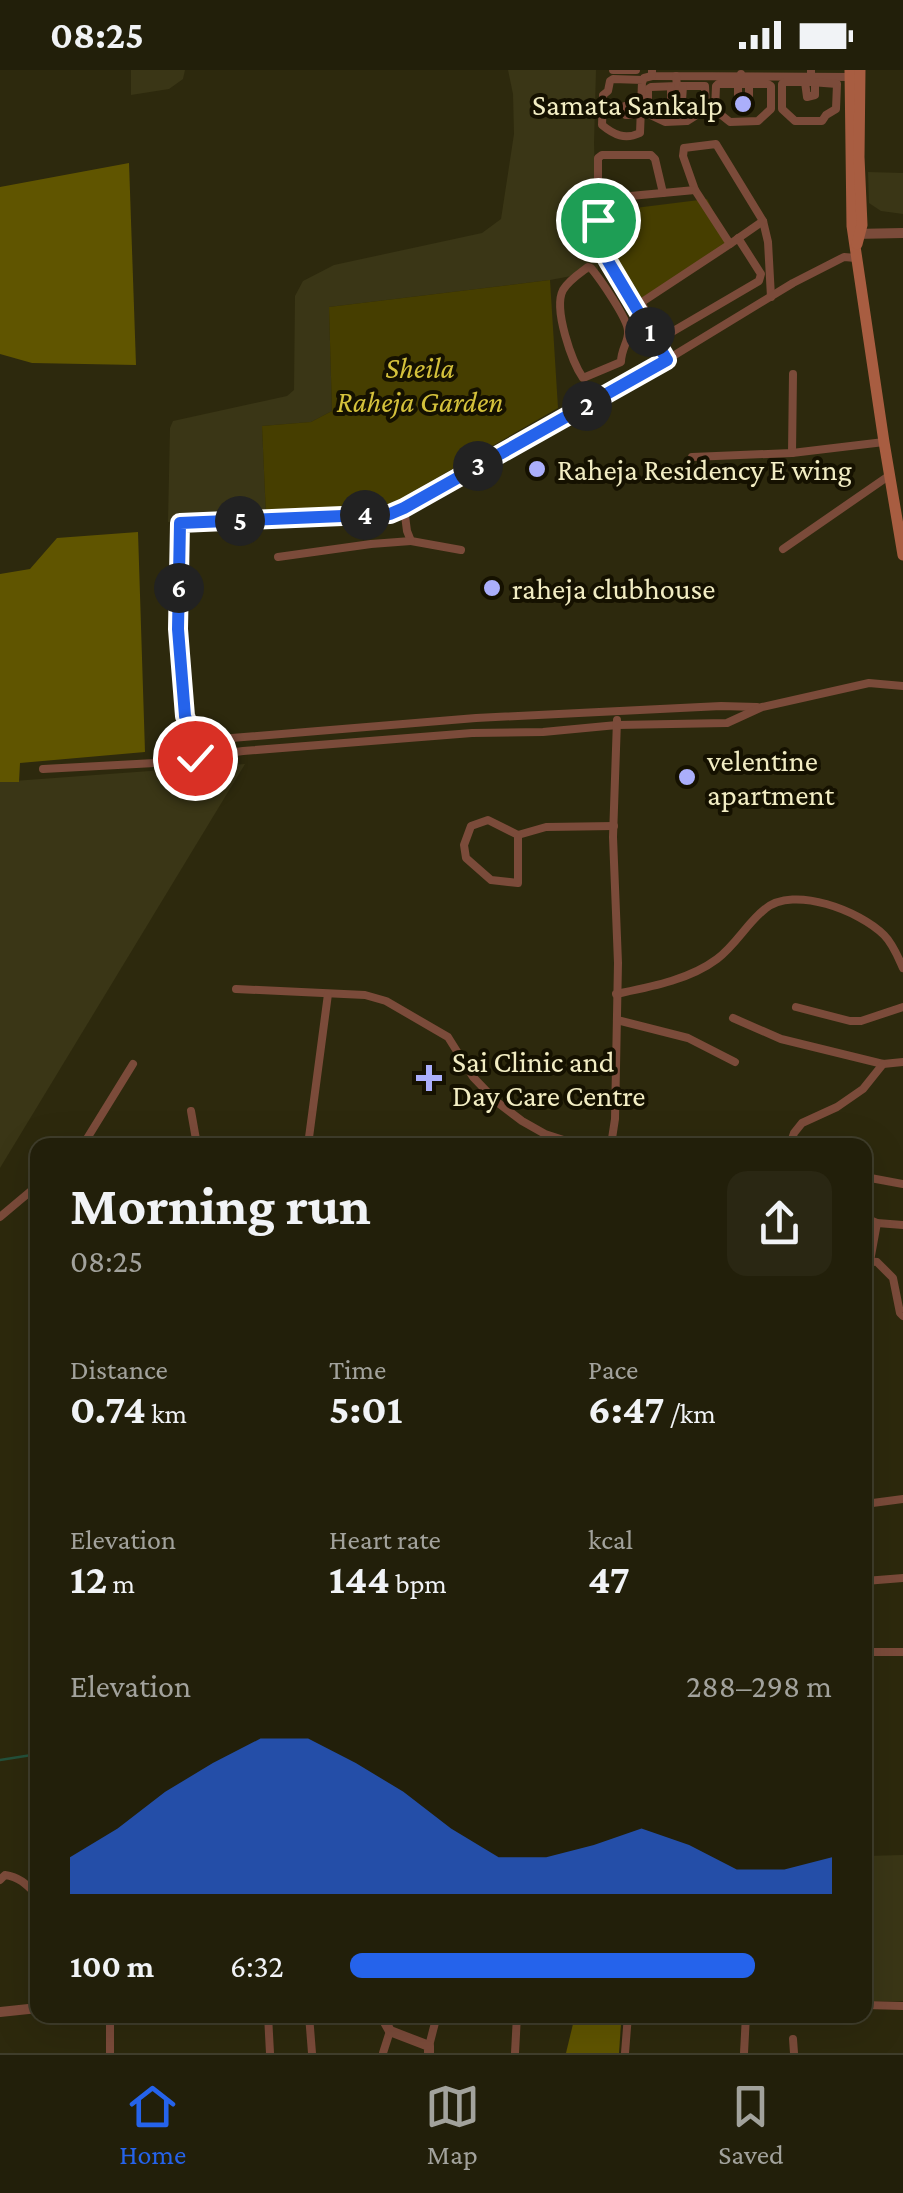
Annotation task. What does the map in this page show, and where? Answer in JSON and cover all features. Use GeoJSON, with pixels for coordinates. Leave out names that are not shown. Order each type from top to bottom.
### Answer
{"type":"FeatureCollection","features":[{"type":"Feature","properties":{"kind":"main road"},"geometry":{"type":"LineString","coordinates":[[855,73],[862,225],[856,244],[903,555]]}},
{"type":"Feature","properties":{"kind":"street"},"geometry":{"type":"LineString","coordinates":[[613,70],[636,70]]}},
{"type":"Feature","properties":{"kind":"street"},"geometry":{"type":"LineString","coordinates":[[649,75],[641,104],[640,133],[615,136],[602,125],[603,95],[613,79],[649,75],[707,73],[742,79],[768,84],[771,86],[772,108],[755,122],[730,122],[715,110],[718,84],[742,79],[811,78],[837,84],[836,109],[822,120],[795,122],[782,109],[784,82],[811,78],[855,73]]}},
{"type":"Feature","properties":{"kind":"street"},"geometry":{"type":"LineString","coordinates":[[676,76],[677,86]]}},
{"type":"Feature","properties":{"kind":"street"},"geometry":{"type":"LineString","coordinates":[[677,86],[705,86],[706,109],[687,121],[665,122],[648,114],[648,89],[677,86]]}},
{"type":"Feature","properties":{"kind":"street"},"geometry":{"type":"LineString","coordinates":[[640,115],[626,115],[625,106],[641,104]]}},
{"type":"Feature","properties":{"kind":"street"},"geometry":{"type":"LineString","coordinates":[[663,193],[656,159],[651,154],[598,158],[600,242],[613,271],[661,335],[760,281],[760,274],[695,190],[684,148],[716,144],[763,221],[771,297]]}},
{"type":"Feature","properties":{"kind":"street"},"geometry":{"type":"LineString","coordinates":[[598,199],[695,190]]}},
{"type":"Feature","properties":{"kind":"street"},"geometry":{"type":"LineString","coordinates":[[638,305],[763,221]]}},
{"type":"Feature","properties":{"kind":"street"},"geometry":{"type":"LineString","coordinates":[[195,758],[195,741],[185,716],[178,629],[180,523],[390,514],[667,360],[844,257],[856,244],[903,233]]}},
{"type":"Feature","properties":{"kind":"street"},"geometry":{"type":"LineString","coordinates":[[588,267],[599,278],[628,326],[629,336],[621,362],[584,378],[574,364],[563,324],[561,296],[588,267]]}},
{"type":"Feature","properties":{"kind":"street"},"geometry":{"type":"LineString","coordinates":[[599,278],[613,271]]}},
{"type":"Feature","properties":{"kind":"street"},"geometry":{"type":"LineString","coordinates":[[638,305],[667,360]]}},
{"type":"Feature","properties":{"kind":"street"},"geometry":{"type":"LineString","coordinates":[[792,453],[793,374]]}},
{"type":"Feature","properties":{"kind":"street"},"geometry":{"type":"LineString","coordinates":[[692,457],[792,453],[884,442]]}},
{"type":"Feature","properties":{"kind":"street"},"geometry":{"type":"LineString","coordinates":[[783,549],[890,475]]}},
{"type":"Feature","properties":{"kind":"street"},"geometry":{"type":"LineString","coordinates":[[404,508],[411,541]]}},
{"type":"Feature","properties":{"kind":"street"},"geometry":{"type":"LineString","coordinates":[[278,558],[411,541],[461,550]]}},
{"type":"Feature","properties":{"kind":"street"},"geometry":{"type":"LineString","coordinates":[[156,763],[159,754],[195,741],[476,718],[762,707],[869,683],[903,686]]}},
{"type":"Feature","properties":{"kind":"street"},"geometry":{"type":"LineString","coordinates":[[43,769],[156,763],[243,751],[454,734],[727,723],[762,707]]}},
{"type":"Feature","properties":{"kind":"street"},"geometry":{"type":"LineString","coordinates":[[614,1138],[618,711]]}},
{"type":"Feature","properties":{"kind":"street"},"geometry":{"type":"LineString","coordinates":[[518,835],[518,883],[491,880],[466,858],[464,845],[471,826],[488,820],[518,835],[546,827],[614,826]]}},
{"type":"Feature","properties":{"kind":"street"},"geometry":{"type":"LineString","coordinates":[[616,994],[689,975],[717,960],[764,909],[780,901],[808,900],[859,916],[886,936],[903,968]]}},
{"type":"Feature","properties":{"kind":"street"},"geometry":{"type":"LineString","coordinates":[[236,989],[365,994],[386,1001],[448,1036],[473,1077],[497,1102],[522,1121],[558,1138]]}},
{"type":"Feature","properties":{"kind":"street"},"geometry":{"type":"LineString","coordinates":[[309,1138],[328,994]]}},
{"type":"Feature","properties":{"kind":"street"},"geometry":{"type":"LineString","coordinates":[[796,1008],[861,1021],[903,1008]]}},
{"type":"Feature","properties":{"kind":"street"},"geometry":{"type":"LineString","coordinates":[[733,1018],[781,1038],[883,1064],[903,1062]]}},
{"type":"Feature","properties":{"kind":"street"},"geometry":{"type":"LineString","coordinates":[[616,1020],[688,1038],[735,1062]]}},
{"type":"Feature","properties":{"kind":"street"},"geometry":{"type":"LineString","coordinates":[[87,1138],[132,1064]]}},
{"type":"Feature","properties":{"kind":"street"},"geometry":{"type":"LineString","coordinates":[[792,1138],[802,1124],[862,1089],[883,1064]]}},
{"type":"Feature","properties":{"kind":"street"},"geometry":{"type":"LineString","coordinates":[[191,1110],[196,1138]]}},
{"type":"Feature","properties":{"kind":"street"},"geometry":{"type":"LineString","coordinates":[[872,1178],[903,1184]]}},
{"type":"Feature","properties":{"kind":"street"},"geometry":{"type":"LineString","coordinates":[[0,1218],[30,1192]]}},
{"type":"Feature","properties":{"kind":"street"},"geometry":{"type":"LineString","coordinates":[[872,1222],[903,1225]]}},
{"type":"Feature","properties":{"kind":"street"},"geometry":{"type":"LineString","coordinates":[[872,1245],[877,1224]]}},
{"type":"Feature","properties":{"kind":"street"},"geometry":{"type":"LineString","coordinates":[[872,1261],[878,1262],[893,1278],[903,1316]]}},
{"type":"Feature","properties":{"kind":"street"},"geometry":{"type":"LineString","coordinates":[[872,1503],[903,1500]]}},
{"type":"Feature","properties":{"kind":"street"},"geometry":{"type":"LineString","coordinates":[[872,1580],[903,1578]]}},
{"type":"Feature","properties":{"kind":"street"},"geometry":{"type":"LineString","coordinates":[[872,1652],[903,1652]]}},
{"type":"Feature","properties":{"kind":"street"},"geometry":{"type":"LineString","coordinates":[[0,1880],[5,1875],[14,1876],[30,1887]]}},
{"type":"Feature","properties":{"kind":"street"},"geometry":{"type":"LineString","coordinates":[[872,2005],[903,2006]]}},
{"type":"Feature","properties":{"kind":"street"},"geometry":{"type":"LineString","coordinates":[[0,2012],[30,2009]]}},
{"type":"Feature","properties":{"kind":"street"},"geometry":{"type":"LineString","coordinates":[[110,2023],[110,2053]]}},
{"type":"Feature","properties":{"kind":"street"},"geometry":{"type":"LineString","coordinates":[[268,2023],[270,2053]]}},
{"type":"Feature","properties":{"kind":"street"},"geometry":{"type":"LineString","coordinates":[[310,2023],[312,2053]]}},
{"type":"Feature","properties":{"kind":"street"},"geometry":{"type":"LineString","coordinates":[[386,2023],[390,2030],[429,2050],[435,2023]]}},
{"type":"Feature","properties":{"kind":"street"},"geometry":{"type":"LineString","coordinates":[[515,2053],[517,2023]]}},
{"type":"Feature","properties":{"kind":"street"},"geometry":{"type":"LineString","coordinates":[[625,2053],[627,2023]]}},
{"type":"Feature","properties":{"kind":"street"},"geometry":{"type":"LineString","coordinates":[[744,2053],[746,2023]]}},
{"type":"Feature","properties":{"kind":"street"},"geometry":{"type":"LineString","coordinates":[[383,2053],[390,2030]]}},
{"type":"Feature","properties":{"kind":"street"},"geometry":{"type":"LineString","coordinates":[[793,2039],[794,2053]]}},
{"type":"Feature","properties":{"kind":"shaded area"},"geometry":{"type":"Polygon","coordinates":[[[131,70],[185,70],[183,79],[169,89],[131,95],[131,70]]]}},
{"type":"Feature","properties":{"kind":"shaded area"},"geometry":{"type":"Polygon","coordinates":[[[508,70],[596,70],[598,271],[329,307],[332,411],[311,422],[262,426],[266,515],[168,522],[173,421],[287,396],[294,390],[295,296],[303,281],[334,265],[482,233],[501,219],[514,134],[508,70]]]}},
{"type":"Feature","properties":{"kind":"shaded area"},"geometry":{"type":"Polygon","coordinates":[[[129,163],[136,365],[32,363],[0,354],[0,187],[129,163]]]}},
{"type":"Feature","properties":{"kind":"shaded area"},"geometry":{"type":"Polygon","coordinates":[[[868,172],[903,173],[903,214],[881,211],[869,203],[868,172]]]}},
{"type":"Feature","properties":{"kind":"shaded area"},"geometry":{"type":"Polygon","coordinates":[[[138,532],[145,752],[20,763],[19,782],[0,782],[0,574],[30,569],[57,538],[138,532]]]}},
{"type":"Feature","properties":{"kind":"shaded area"},"geometry":{"type":"Polygon","coordinates":[[[245,764],[0,1168],[0,782],[245,764]]]}},
{"type":"Feature","properties":{"kind":"shaded area"},"geometry":{"type":"Polygon","coordinates":[[[903,1855],[903,2001],[872,2001],[872,1856],[903,1855]]]}},
{"type":"Feature","properties":{"kind":"shaded area"},"geometry":{"type":"Polygon","coordinates":[[[573,2024],[621,2024],[619,2053],[566,2053],[573,2024]]]}},
{"type":"Feature","properties":{"kind":"green space"},"geometry":{"type":"Polygon","coordinates":[[[707,199],[730,244],[638,300],[606,242],[603,212],[707,199]]]}},
{"type":"Feature","properties":{"kind":"green space","name":"Sheila Raheja Garden"},"geometry":{"type":"Polygon","coordinates":[[[550,280],[558,408],[390,505],[266,515],[262,426],[311,422],[332,411],[329,307],[550,280]]]}},
{"type":"Feature","properties":{"kind":"waterway"},"geometry":{"type":"LineString","coordinates":[[0,1760],[30,1755]]}},
{"type":"Feature","properties":{"kind":"place","name":"Samata Sankalp"},"geometry":{"type":"Point","coordinates":[743,104]}},
{"type":"Feature","properties":{"kind":"place","name":"Raheja Residency E wing"},"geometry":{"type":"Point","coordinates":[537,469]}},
{"type":"Feature","properties":{"kind":"place","name":"raheja clubhouse"},"geometry":{"type":"Point","coordinates":[492,588]}},
{"type":"Feature","properties":{"kind":"place","name":"velentine apartment"},"geometry":{"type":"Point","coordinates":[687,777]}},
{"type":"Feature","properties":{"kind":"place","name":"Sai Clinic and Day Care Centre"},"geometry":{"type":"Point","coordinates":[429,1078]}},
{"type":"Feature","properties":{"kind":"route"},"geometry":{"type":"LineString","coordinates":[[195,758],[195,741],[185,716],[178,629],[180,523],[390,514],[667,360],[605,256],[598,220]]}}]}
